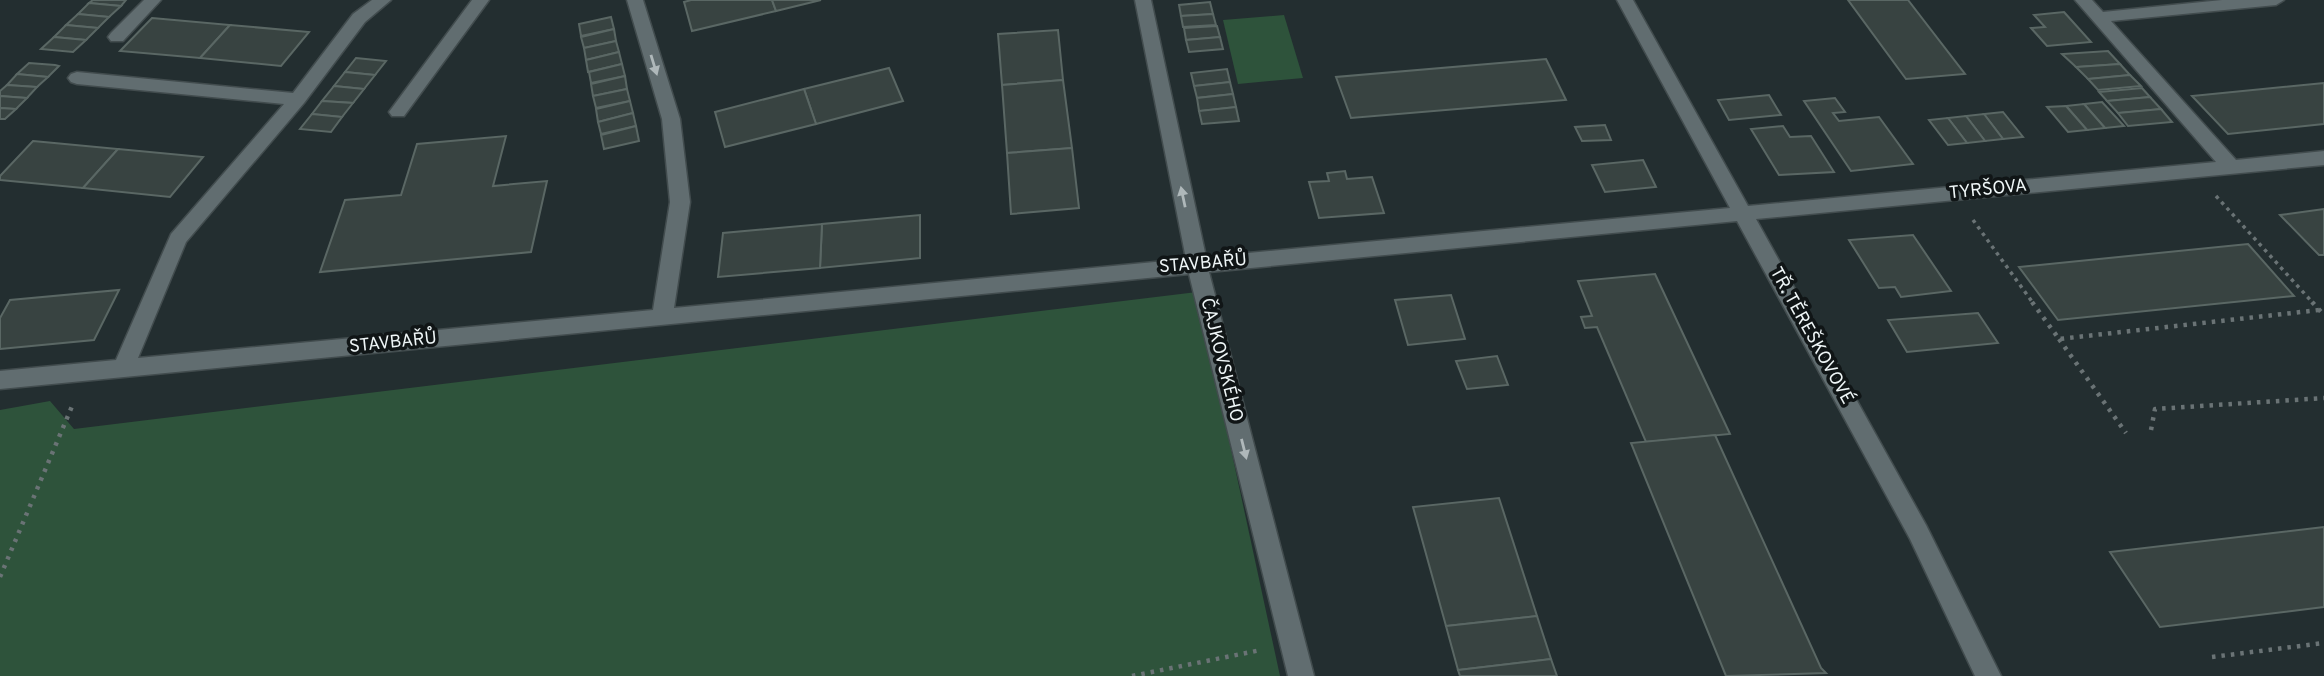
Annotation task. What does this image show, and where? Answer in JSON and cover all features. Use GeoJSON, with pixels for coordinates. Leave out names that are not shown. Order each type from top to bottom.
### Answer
{"type":"FeatureCollection","features":[{"type":"Feature","properties":{"kind":"street"},"geometry":{"type":"LineString","coordinates":[[117,37],[153,0]]}},
{"type":"Feature","properties":{"kind":"street"},"geometry":{"type":"LineString","coordinates":[[123,369],[178,239],[298,99],[359,18],[383,0]]}},
{"type":"Feature","properties":{"kind":"street"},"geometry":{"type":"LineString","coordinates":[[398,112],[481,0]]}},
{"type":"Feature","properties":{"kind":"street"},"geometry":{"type":"LineString","coordinates":[[635,0],[671,120],[680,202],[662,317]]}},
{"type":"Feature","properties":{"kind":"street","name":"ČAJKOVSKÉHO"},"geometry":{"type":"LineString","coordinates":[[1143,0],[1197,264],[1301,676]]}},
{"type":"Feature","properties":{"kind":"street","name":"TŘ. TĚREŠKOVOVÉ"},"geometry":{"type":"LineString","coordinates":[[1625,0],[1918,532],[1988,676]]}},
{"type":"Feature","properties":{"kind":"street"},"geometry":{"type":"LineString","coordinates":[[2084,0],[2231,166]]}},
{"type":"Feature","properties":{"kind":"street"},"geometry":{"type":"LineString","coordinates":[[2101,17],[2276,0]]}},
{"type":"Feature","properties":{"kind":"street"},"geometry":{"type":"LineString","coordinates":[[77,78],[298,99]]}},
{"type":"Feature","properties":{"kind":"street","name":"TYRŠOVA"},"geometry":{"type":"LineString","coordinates":[[1745,215],[2324,158]]}},
{"type":"Feature","properties":{"kind":"street","name":"STAVBAŘŮ"},"geometry":{"type":"LineString","coordinates":[[0,380],[1197,264],[1745,215]]}},
{"type":"Feature","properties":{"kind":"path"},"geometry":{"type":"LineString","coordinates":[[2192,170],[2324,315]]}},
{"type":"Feature","properties":{"kind":"path"},"geometry":{"type":"LineString","coordinates":[[1954,194],[2126,433]]}},
{"type":"Feature","properties":{"kind":"path"},"geometry":{"type":"LineString","coordinates":[[2059,339],[2319,310]]}},
{"type":"Feature","properties":{"kind":"path"},"geometry":{"type":"LineString","coordinates":[[0,577],[3,558],[87,372]]}},
{"type":"Feature","properties":{"kind":"path"},"geometry":{"type":"LineString","coordinates":[[2151,430],[2155,410],[2324,398]]}},
{"type":"Feature","properties":{"kind":"path"},"geometry":{"type":"LineString","coordinates":[[2212,657],[2324,643]]}},
{"type":"Feature","properties":{"kind":"path"},"geometry":{"type":"LineString","coordinates":[[1132,676],[1293,644]]}},
{"type":"Feature","properties":{"kind":"green space"},"geometry":{"type":"Polygon","coordinates":[[[1284,15],[1303,78],[1238,84],[1223,20],[1284,15]]]}},
{"type":"Feature","properties":{"kind":"green space"},"geometry":{"type":"Polygon","coordinates":[[[1197,292],[1280,676],[0,676],[0,410],[50,401],[74,429],[1197,292]]]}},
{"type":"Feature","properties":{"kind":"building"},"geometry":{"type":"Polygon","coordinates":[[[93,0],[126,0],[121,6],[89,3],[93,0]]]}},
{"type":"Feature","properties":{"kind":"building"},"geometry":{"type":"Polygon","coordinates":[[[772,0],[776,11],[692,31],[684,2],[772,0]]]}},
{"type":"Feature","properties":{"kind":"building"},"geometry":{"type":"Polygon","coordinates":[[[772,0],[821,0],[776,11],[772,0]]]}},
{"type":"Feature","properties":{"kind":"building"},"geometry":{"type":"Polygon","coordinates":[[[1848,0],[1908,0],[1965,74],[1906,79],[1848,0]]]}},
{"type":"Feature","properties":{"kind":"building"},"geometry":{"type":"Polygon","coordinates":[[[1210,2],[1213,14],[1181,16],[1179,5],[1210,2]]]}},
{"type":"Feature","properties":{"kind":"building"},"geometry":{"type":"Polygon","coordinates":[[[89,3],[121,6],[109,17],[78,14],[89,3]]]}},
{"type":"Feature","properties":{"kind":"building"},"geometry":{"type":"Polygon","coordinates":[[[2064,12],[2091,42],[2047,46],[2031,28],[2045,27],[2034,15],[2064,12]]]}},
{"type":"Feature","properties":{"kind":"building"},"geometry":{"type":"Polygon","coordinates":[[[78,14],[109,17],[98,28],[66,25],[78,14]]]}},
{"type":"Feature","properties":{"kind":"building"},"geometry":{"type":"Polygon","coordinates":[[[1213,14],[1216,25],[1183,27],[1181,16],[1213,14]]]}},
{"type":"Feature","properties":{"kind":"building"},"geometry":{"type":"Polygon","coordinates":[[[611,17],[614,29],[581,36],[579,24],[611,17]]]}},
{"type":"Feature","properties":{"kind":"building"},"geometry":{"type":"Polygon","coordinates":[[[152,18],[230,25],[200,58],[120,51],[152,18]]]}},
{"type":"Feature","properties":{"kind":"building"},"geometry":{"type":"Polygon","coordinates":[[[66,25],[98,28],[86,40],[54,37],[66,25]]]}},
{"type":"Feature","properties":{"kind":"building"},"geometry":{"type":"Polygon","coordinates":[[[230,25],[309,32],[281,66],[200,58],[230,25]]]}},
{"type":"Feature","properties":{"kind":"building"},"geometry":{"type":"Polygon","coordinates":[[[1217,26],[1220,37],[1186,40],[1184,28],[1217,26]]]}},
{"type":"Feature","properties":{"kind":"building"},"geometry":{"type":"Polygon","coordinates":[[[614,29],[616,41],[584,48],[581,37],[614,29]]]}},
{"type":"Feature","properties":{"kind":"building"},"geometry":{"type":"Polygon","coordinates":[[[1058,30],[1063,80],[1002,85],[998,34],[1058,30]]]}},
{"type":"Feature","properties":{"kind":"building"},"geometry":{"type":"Polygon","coordinates":[[[54,37],[86,40],[73,52],[41,49],[54,37]]]}},
{"type":"Feature","properties":{"kind":"building"},"geometry":{"type":"Polygon","coordinates":[[[1220,37],[1223,49],[1189,52],[1186,40],[1220,37]]]}},
{"type":"Feature","properties":{"kind":"building"},"geometry":{"type":"Polygon","coordinates":[[[616,41],[619,52],[586,60],[584,48],[616,41]]]}},
{"type":"Feature","properties":{"kind":"building"},"geometry":{"type":"Polygon","coordinates":[[[2108,51],[2120,64],[2076,67],[2062,54],[2108,51]]]}},
{"type":"Feature","properties":{"kind":"building"},"geometry":{"type":"Polygon","coordinates":[[[619,52],[622,64],[588,72],[586,60],[619,52]]]}},
{"type":"Feature","properties":{"kind":"building"},"geometry":{"type":"Polygon","coordinates":[[[356,58],[386,61],[375,75],[345,72],[356,58]]]}},
{"type":"Feature","properties":{"kind":"building"},"geometry":{"type":"Polygon","coordinates":[[[1546,59],[1566,100],[1351,118],[1336,77],[1546,59]]]}},
{"type":"Feature","properties":{"kind":"building"},"geometry":{"type":"Polygon","coordinates":[[[29,63],[59,66],[48,77],[17,74],[29,63]]]}},
{"type":"Feature","properties":{"kind":"building"},"geometry":{"type":"Polygon","coordinates":[[[622,64],[625,76],[591,83],[589,72],[622,64]]]}},
{"type":"Feature","properties":{"kind":"building"},"geometry":{"type":"Polygon","coordinates":[[[2120,64],[2130,75],[2088,79],[2076,67],[2120,64]]]}},
{"type":"Feature","properties":{"kind":"building"},"geometry":{"type":"Polygon","coordinates":[[[889,68],[903,101],[816,124],[804,89],[889,68]]]}},
{"type":"Feature","properties":{"kind":"building"},"geometry":{"type":"Polygon","coordinates":[[[1227,69],[1230,82],[1194,86],[1191,73],[1227,69]]]}},
{"type":"Feature","properties":{"kind":"building"},"geometry":{"type":"Polygon","coordinates":[[[345,72],[375,75],[364,89],[334,86],[345,72]]]}},
{"type":"Feature","properties":{"kind":"building"},"geometry":{"type":"Polygon","coordinates":[[[17,74],[48,77],[37,87],[7,85],[17,74]]]}},
{"type":"Feature","properties":{"kind":"building"},"geometry":{"type":"Polygon","coordinates":[[[2130,75],[2141,86],[2098,90],[2088,79],[2130,75]]]}},
{"type":"Feature","properties":{"kind":"building"},"geometry":{"type":"Polygon","coordinates":[[[625,76],[627,89],[593,96],[591,84],[625,76]]]}},
{"type":"Feature","properties":{"kind":"building"},"geometry":{"type":"Polygon","coordinates":[[[1063,80],[1072,148],[1007,153],[1002,85],[1063,80]]]}},
{"type":"Feature","properties":{"kind":"building"},"geometry":{"type":"Polygon","coordinates":[[[1230,82],[1233,94],[1197,98],[1194,86],[1230,82]]]}},
{"type":"Feature","properties":{"kind":"building"},"geometry":{"type":"Polygon","coordinates":[[[2324,83],[2324,124],[2228,134],[2192,96],[2324,83]]]}},
{"type":"Feature","properties":{"kind":"building"},"geometry":{"type":"Polygon","coordinates":[[[7,85],[37,87],[27,98],[0,96],[0,91],[7,85]]]}},
{"type":"Feature","properties":{"kind":"building"},"geometry":{"type":"Polygon","coordinates":[[[334,86],[364,89],[353,103],[322,101],[334,86]]]}},
{"type":"Feature","properties":{"kind":"building"},"geometry":{"type":"Polygon","coordinates":[[[2142,88],[2150,97],[2107,101],[2099,92],[2142,88]]]}},
{"type":"Feature","properties":{"kind":"building"},"geometry":{"type":"Polygon","coordinates":[[[627,89],[630,101],[596,108],[593,96],[627,89]]]}},
{"type":"Feature","properties":{"kind":"building"},"geometry":{"type":"Polygon","coordinates":[[[804,89],[816,124],[725,147],[715,112],[804,89]]]}},
{"type":"Feature","properties":{"kind":"building"},"geometry":{"type":"Polygon","coordinates":[[[1233,94],[1236,107],[1199,111],[1197,98],[1233,94]]]}},
{"type":"Feature","properties":{"kind":"building"},"geometry":{"type":"Polygon","coordinates":[[[1769,95],[1781,115],[1729,120],[1718,100],[1769,95]]]}},
{"type":"Feature","properties":{"kind":"building"},"geometry":{"type":"Polygon","coordinates":[[[0,96],[27,98],[16,109],[0,108],[0,96]]]}},
{"type":"Feature","properties":{"kind":"building"},"geometry":{"type":"Polygon","coordinates":[[[2150,97],[2161,109],[2118,113],[2107,101],[2150,97]]]}},
{"type":"Feature","properties":{"kind":"building"},"geometry":{"type":"Polygon","coordinates":[[[1835,98],[1845,112],[1833,113],[1839,121],[1879,117],[1913,164],[1851,171],[1804,101],[1835,98]]]}},
{"type":"Feature","properties":{"kind":"building"},"geometry":{"type":"Polygon","coordinates":[[[322,101],[353,103],[342,117],[312,114],[322,101]]]}},
{"type":"Feature","properties":{"kind":"building"},"geometry":{"type":"Polygon","coordinates":[[[630,101],[633,113],[598,122],[596,109],[630,101]]]}},
{"type":"Feature","properties":{"kind":"building"},"geometry":{"type":"Polygon","coordinates":[[[2102,102],[2124,126],[2105,128],[2084,104],[2102,102]]]}},
{"type":"Feature","properties":{"kind":"building"},"geometry":{"type":"Polygon","coordinates":[[[2084,104],[2105,128],[2087,130],[2066,106],[2084,104]]]}},
{"type":"Feature","properties":{"kind":"building"},"geometry":{"type":"Polygon","coordinates":[[[2066,106],[2087,130],[2068,132],[2047,107],[2066,106]]]}},
{"type":"Feature","properties":{"kind":"building"},"geometry":{"type":"Polygon","coordinates":[[[1236,107],[1239,121],[1202,124],[1199,111],[1236,107]]]}},
{"type":"Feature","properties":{"kind":"building"},"geometry":{"type":"Polygon","coordinates":[[[0,108],[16,109],[5,119],[0,119],[0,108]]]}},
{"type":"Feature","properties":{"kind":"building"},"geometry":{"type":"Polygon","coordinates":[[[2161,109],[2172,122],[2128,126],[2118,113],[2161,109]]]}},
{"type":"Feature","properties":{"kind":"building"},"geometry":{"type":"Polygon","coordinates":[[[2003,112],[2023,137],[2003,139],[1984,114],[2003,112]]]}},
{"type":"Feature","properties":{"kind":"building"},"geometry":{"type":"Polygon","coordinates":[[[633,113],[636,126],[601,134],[598,122],[633,113]]]}},
{"type":"Feature","properties":{"kind":"building"},"geometry":{"type":"Polygon","coordinates":[[[312,114],[342,117],[331,132],[300,129],[312,114]]]}},
{"type":"Feature","properties":{"kind":"building"},"geometry":{"type":"Polygon","coordinates":[[[1984,114],[2003,139],[1985,141],[1966,116],[1984,114]]]}},
{"type":"Feature","properties":{"kind":"building"},"geometry":{"type":"Polygon","coordinates":[[[1966,116],[1985,141],[1967,143],[1948,118],[1966,116]]]}},
{"type":"Feature","properties":{"kind":"building"},"geometry":{"type":"Polygon","coordinates":[[[1948,118],[1967,143],[1948,145],[1929,120],[1948,118]]]}},
{"type":"Feature","properties":{"kind":"building"},"geometry":{"type":"Polygon","coordinates":[[[1605,125],[1611,140],[1582,141],[1575,127],[1605,125]]]}},
{"type":"Feature","properties":{"kind":"building"},"geometry":{"type":"Polygon","coordinates":[[[636,126],[639,141],[604,149],[601,135],[636,126]]]}},
{"type":"Feature","properties":{"kind":"building"},"geometry":{"type":"Polygon","coordinates":[[[1783,126],[1790,137],[1811,136],[1834,172],[1779,175],[1751,129],[1783,126]]]}},
{"type":"Feature","properties":{"kind":"building"},"geometry":{"type":"Polygon","coordinates":[[[506,136],[493,186],[547,181],[531,252],[320,272],[345,200],[401,195],[417,144],[506,136]]]}},
{"type":"Feature","properties":{"kind":"building"},"geometry":{"type":"Polygon","coordinates":[[[33,141],[118,149],[83,188],[0,180],[0,176],[33,141]]]}},
{"type":"Feature","properties":{"kind":"building"},"geometry":{"type":"Polygon","coordinates":[[[1072,148],[1079,208],[1011,214],[1007,153],[1072,148]]]}},
{"type":"Feature","properties":{"kind":"building"},"geometry":{"type":"Polygon","coordinates":[[[118,149],[203,157],[170,197],[83,188],[118,149]]]}},
{"type":"Feature","properties":{"kind":"building"},"geometry":{"type":"Polygon","coordinates":[[[1643,160],[1656,187],[1605,192],[1592,165],[1643,160]]]}},
{"type":"Feature","properties":{"kind":"building"},"geometry":{"type":"Polygon","coordinates":[[[1345,171],[1347,179],[1372,177],[1384,213],[1319,218],[1309,182],[1329,181],[1327,173],[1345,171]]]}},
{"type":"Feature","properties":{"kind":"building"},"geometry":{"type":"Polygon","coordinates":[[[2324,209],[2324,255],[2319,255],[2280,215],[2324,209]]]}},
{"type":"Feature","properties":{"kind":"building"},"geometry":{"type":"Polygon","coordinates":[[[920,215],[920,258],[820,268],[822,224],[920,215]]]}},
{"type":"Feature","properties":{"kind":"building"},"geometry":{"type":"Polygon","coordinates":[[[822,224],[820,268],[718,277],[723,233],[822,224]]]}},
{"type":"Feature","properties":{"kind":"building"},"geometry":{"type":"Polygon","coordinates":[[[1913,235],[1951,291],[1901,297],[1895,287],[1879,288],[1849,240],[1913,235]]]}},
{"type":"Feature","properties":{"kind":"building"},"geometry":{"type":"Polygon","coordinates":[[[2248,244],[2294,296],[2058,320],[2019,267],[2248,244]]]}},
{"type":"Feature","properties":{"kind":"building"},"geometry":{"type":"Polygon","coordinates":[[[1655,274],[1730,434],[1646,442],[1597,327],[1585,328],[1581,317],[1592,316],[1578,281],[1655,274]]]}},
{"type":"Feature","properties":{"kind":"building"},"geometry":{"type":"Polygon","coordinates":[[[119,290],[94,340],[0,349],[0,318],[10,300],[119,290]]]}},
{"type":"Feature","properties":{"kind":"building"},"geometry":{"type":"Polygon","coordinates":[[[1451,295],[1465,339],[1408,345],[1395,300],[1451,295]]]}},
{"type":"Feature","properties":{"kind":"building"},"geometry":{"type":"Polygon","coordinates":[[[1978,313],[1998,343],[1907,352],[1888,320],[1978,313]]]}},
{"type":"Feature","properties":{"kind":"building"},"geometry":{"type":"Polygon","coordinates":[[[1497,356],[1508,385],[1467,389],[1456,361],[1497,356]]]}},
{"type":"Feature","properties":{"kind":"building"},"geometry":{"type":"Polygon","coordinates":[[[1715,435],[1821,668],[1826,673],[1726,676],[1631,443],[1715,435]]]}},
{"type":"Feature","properties":{"kind":"building"},"geometry":{"type":"Polygon","coordinates":[[[1499,498],[1537,616],[1446,626],[1413,507],[1499,498]]]}},
{"type":"Feature","properties":{"kind":"building"},"geometry":{"type":"Polygon","coordinates":[[[2324,527],[2324,607],[2160,627],[2110,552],[2324,527]]]}},
{"type":"Feature","properties":{"kind":"building"},"geometry":{"type":"Polygon","coordinates":[[[1537,616],[1551,659],[1458,670],[1446,626],[1537,616]]]}},
{"type":"Feature","properties":{"kind":"building"},"geometry":{"type":"Polygon","coordinates":[[[1551,659],[1557,676],[1460,676],[1458,670],[1551,659]]]}}]}
